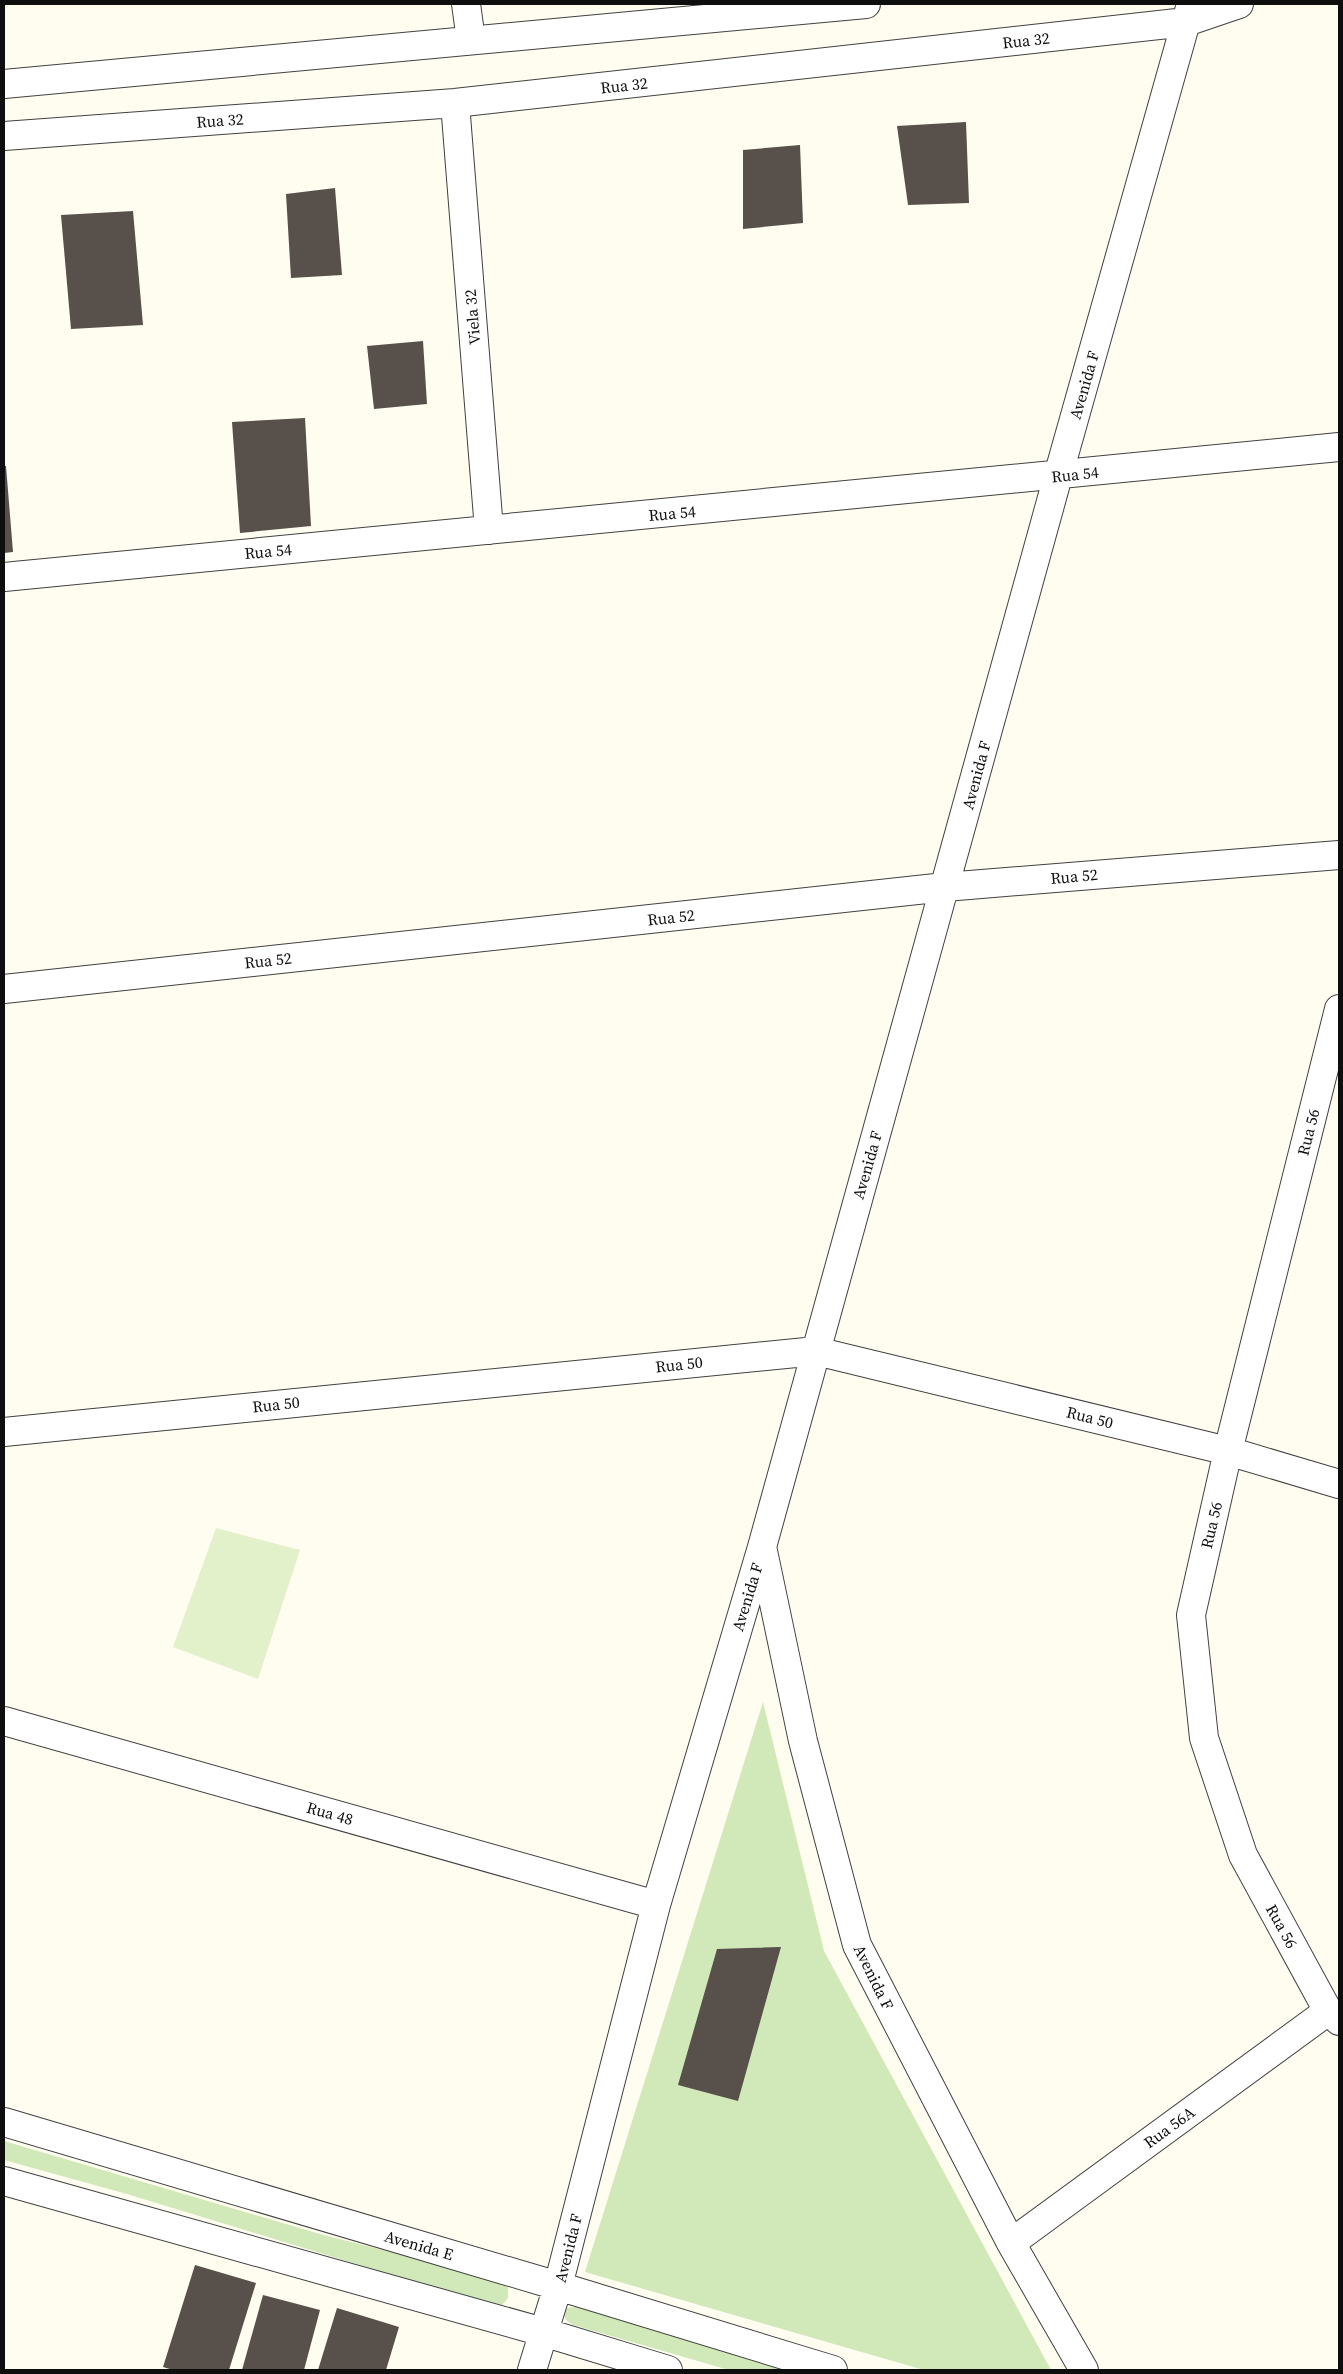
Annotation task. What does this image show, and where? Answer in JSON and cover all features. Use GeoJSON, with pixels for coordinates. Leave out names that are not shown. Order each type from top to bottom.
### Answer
{"type":"FeatureCollection","features":[{"type":"Feature","properties":{"kind":"street"},"geometry":{"type":"LineString","coordinates":[[466,4],[470,40]]}},
{"type":"Feature","properties":{"kind":"street"},"geometry":{"type":"LineString","coordinates":[[4,84],[866,4]]}},
{"type":"Feature","properties":{"kind":"street","name":"Rua 32"},"geometry":{"type":"LineString","coordinates":[[4,136],[455,104],[1189,13],[1239,4]]}},
{"type":"Feature","properties":{"kind":"street","name":"Avenida F"},"geometry":{"type":"LineString","coordinates":[[532,2370],[558,2286],[656,1906],[762,1547],[1058,476],[1189,13]]}},
{"type":"Feature","properties":{"kind":"street","name":"Viela 32"},"geometry":{"type":"LineString","coordinates":[[455,104],[489,530]]}},
{"type":"Feature","properties":{"kind":"street","name":"Rua 54"},"geometry":{"type":"LineString","coordinates":[[4,577],[1058,476],[1339,447]]}},
{"type":"Feature","properties":{"kind":"street","name":"Rua 52"},"geometry":{"type":"LineString","coordinates":[[4,989],[945,887],[1339,854]]}},
{"type":"Feature","properties":{"kind":"street","name":"Rua 56"},"geometry":{"type":"LineString","coordinates":[[1334,2016],[1243,1855],[1204,1738],[1191,1615],[1228,1451],[1339,1009]]}},
{"type":"Feature","properties":{"kind":"street","name":"Rua 50"},"geometry":{"type":"LineString","coordinates":[[4,1432],[816,1351],[1228,1451],[1339,1484]]}},
{"type":"Feature","properties":{"kind":"street","name":"Avenida F"},"geometry":{"type":"LineString","coordinates":[[762,1547],[803,1741],[857,1945],[1011,2244],[1084,2370]]}},
{"type":"Feature","properties":{"kind":"street","name":"Rua 48"},"geometry":{"type":"LineString","coordinates":[[4,1721],[656,1906]]}},
{"type":"Feature","properties":{"kind":"street","name":"Rua 56A"},"geometry":{"type":"LineString","coordinates":[[1011,2244],[1334,2016]]}},
{"type":"Feature","properties":{"kind":"street","name":"Avenida E"},"geometry":{"type":"LineString","coordinates":[[4,2122],[558,2286],[832,2370]]}},
{"type":"Feature","properties":{"kind":"street"},"geometry":{"type":"LineString","coordinates":[[4,2181],[543,2332],[668,2370]]}},
{"type":"Feature","properties":{"kind":"green space"},"geometry":{"type":"Polygon","coordinates":[[[216,1528],[300,1550],[258,1679],[173,1647],[216,1528]]]}},
{"type":"Feature","properties":{"kind":"green space"},"geometry":{"type":"Polygon","coordinates":[[[763,1702],[824,1951],[1051,2370],[924,2370],[585,2272],[763,1702]]]}},
{"type":"Feature","properties":{"kind":"green space"},"geometry":{"type":"Polygon","coordinates":[[[4,2141],[320,2234],[496,2279],[508,2288],[508,2298],[502,2305],[487,2304],[127,2194],[4,2160],[4,2141]]]}},
{"type":"Feature","properties":{"kind":"green space"},"geometry":{"type":"Polygon","coordinates":[[[575,2307],[604,2313],[791,2370],[729,2370],[573,2325],[565,2318],[564,2311],[567,2308],[575,2307]]]}},
{"type":"Feature","properties":{"kind":"building"},"geometry":{"type":"Polygon","coordinates":[[[966,122],[969,203],[908,205],[897,126],[966,122]]]}},
{"type":"Feature","properties":{"kind":"building"},"geometry":{"type":"Polygon","coordinates":[[[800,145],[803,223],[743,229],[743,150],[800,145]]]}},
{"type":"Feature","properties":{"kind":"building"},"geometry":{"type":"Polygon","coordinates":[[[335,188],[342,275],[291,278],[286,194],[335,188]]]}},
{"type":"Feature","properties":{"kind":"building"},"geometry":{"type":"Polygon","coordinates":[[[133,211],[143,325],[71,329],[61,215],[133,211]]]}},
{"type":"Feature","properties":{"kind":"building"},"geometry":{"type":"Polygon","coordinates":[[[423,341],[427,404],[374,409],[367,346],[423,341]]]}},
{"type":"Feature","properties":{"kind":"building"},"geometry":{"type":"Polygon","coordinates":[[[305,418],[311,526],[240,533],[232,422],[305,418]]]}},
{"type":"Feature","properties":{"kind":"building"},"geometry":{"type":"Polygon","coordinates":[[[4,466],[6,466],[13,552],[4,553],[4,466]]]}},
{"type":"Feature","properties":{"kind":"building"},"geometry":{"type":"Polygon","coordinates":[[[781,1947],[738,2101],[678,2085],[717,1949],[781,1947]]]}},
{"type":"Feature","properties":{"kind":"building"},"geometry":{"type":"Polygon","coordinates":[[[195,2265],[256,2283],[229,2370],[173,2370],[163,2367],[195,2265]]]}},
{"type":"Feature","properties":{"kind":"building"},"geometry":{"type":"Polygon","coordinates":[[[263,2295],[320,2310],[304,2370],[242,2370],[263,2295]]]}},
{"type":"Feature","properties":{"kind":"building"},"geometry":{"type":"Polygon","coordinates":[[[337,2308],[399,2327],[386,2370],[318,2370],[337,2308]]]}}]}
